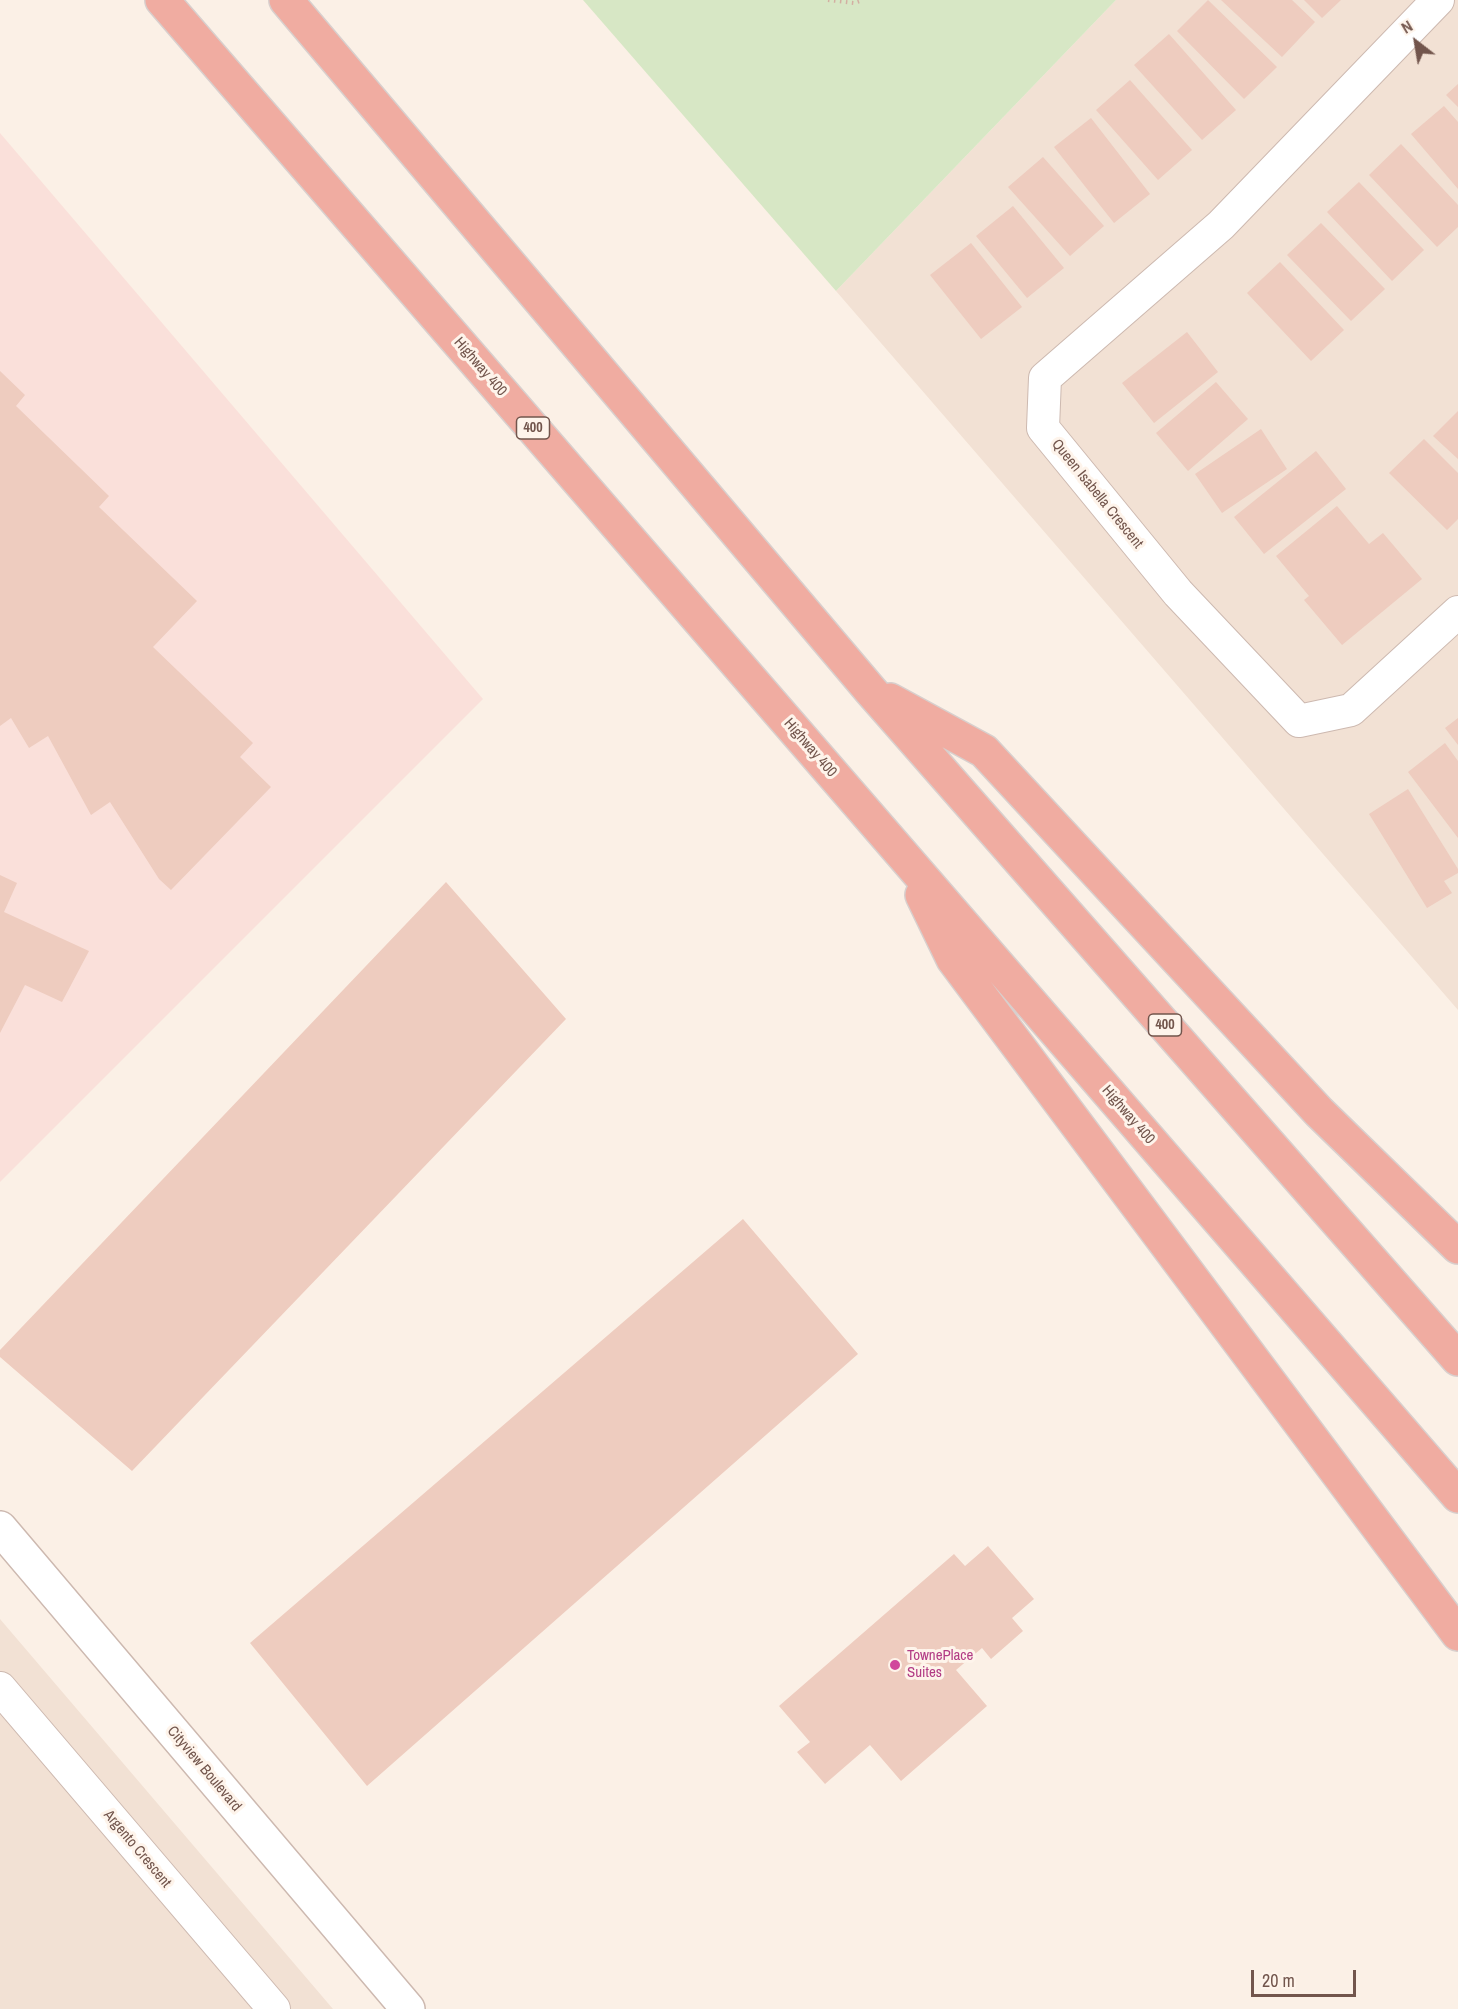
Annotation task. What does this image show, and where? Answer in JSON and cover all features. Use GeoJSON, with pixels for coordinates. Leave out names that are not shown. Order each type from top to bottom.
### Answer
{"type":"FeatureCollection","features":[{"type":"Feature","properties":{"kind":"highway","name":"Highway 400"},"geometry":{"type":"LineString","coordinates":[[162,0],[1458,1496]]}},
{"type":"Feature","properties":{"kind":"highway","name":"400"},"geometry":{"type":"LineString","coordinates":[[286,0],[872,691],[1458,1359]]}},
{"type":"Feature","properties":{"kind":"highway"},"geometry":{"type":"LineString","coordinates":[[872,691],[984,752],[1319,1112],[1458,1247]]}},
{"type":"Feature","properties":{"kind":"highway"},"geometry":{"type":"LineString","coordinates":[[903,856],[953,959],[1458,1634]]}},
{"type":"Feature","properties":{"kind":"street","name":"Queen Isabella Crescent"},"geometry":{"type":"LineString","coordinates":[[1438,0],[1221,225],[1045,378],[1043,428],[1178,592],[1299,721],[1351,710],[1458,612]]}},
{"type":"Feature","properties":{"kind":"street","name":"Cityview Boulevard"},"geometry":{"type":"LineString","coordinates":[[0,1528],[408,2009]]}},
{"type":"Feature","properties":{"kind":"street","name":"Argento Crescent"},"geometry":{"type":"LineString","coordinates":[[0,1688],[274,2009]]}},
{"type":"Feature","properties":{"kind":"path"},"geometry":{"type":"LineString","coordinates":[[828,0],[854,3],[863,0]]}},
{"type":"Feature","properties":{"kind":"shaded area"},"geometry":{"type":"Polygon","coordinates":[[[1116,0],[1458,0],[1458,1010],[836,291],[1116,0]]]}},
{"type":"Feature","properties":{"kind":"shaded area"},"geometry":{"type":"Polygon","coordinates":[[[0,133],[483,699],[0,1182],[0,133]]]}},
{"type":"Feature","properties":{"kind":"shaded area"},"geometry":{"type":"Polygon","coordinates":[[[0,1619],[333,2009],[0,2009],[0,1619]]]}},
{"type":"Feature","properties":{"kind":"green space"},"geometry":{"type":"Polygon","coordinates":[[[583,0],[1116,0],[836,291],[583,0]]]}},
{"type":"Feature","properties":{"kind":"building"},"geometry":{"type":"Polygon","coordinates":[[[1208,0],[1277,67],[1244,99],[1177,31],[1208,0]]]}},
{"type":"Feature","properties":{"kind":"building"},"geometry":{"type":"Polygon","coordinates":[[[1221,0],[1292,0],[1315,22],[1282,57],[1221,0]]]}},
{"type":"Feature","properties":{"kind":"building"},"geometry":{"type":"Polygon","coordinates":[[[1304,0],[1341,0],[1322,18],[1304,0]]]}},
{"type":"Feature","properties":{"kind":"building"},"geometry":{"type":"Polygon","coordinates":[[[1169,34],[1236,110],[1202,140],[1134,65],[1169,34]]]}},
{"type":"Feature","properties":{"kind":"building"},"geometry":{"type":"Polygon","coordinates":[[[1130,80],[1192,150],[1158,180],[1096,110],[1130,80]]]}},
{"type":"Feature","properties":{"kind":"building"},"geometry":{"type":"Polygon","coordinates":[[[1458,84],[1458,107],[1446,95],[1458,84]]]}},
{"type":"Feature","properties":{"kind":"building"},"geometry":{"type":"Polygon","coordinates":[[[1444,106],[1458,122],[1458,189],[1411,134],[1444,106]]]}},
{"type":"Feature","properties":{"kind":"building"},"geometry":{"type":"Polygon","coordinates":[[[1091,118],[1150,194],[1114,223],[1054,147],[1091,118]]]}},
{"type":"Feature","properties":{"kind":"building"},"geometry":{"type":"Polygon","coordinates":[[[1401,144],[1458,205],[1458,227],[1437,247],[1369,175],[1401,144]]]}},
{"type":"Feature","properties":{"kind":"building"},"geometry":{"type":"Polygon","coordinates":[[[1043,157],[1104,226],[1070,256],[1008,187],[1043,157]]]}},
{"type":"Feature","properties":{"kind":"building"},"geometry":{"type":"Polygon","coordinates":[[[1359,182],[1424,250],[1392,281],[1327,212],[1359,182]]]}},
{"type":"Feature","properties":{"kind":"building"},"geometry":{"type":"Polygon","coordinates":[[[1013,206],[1064,268],[1027,298],[976,236],[1013,206]]]}},
{"type":"Feature","properties":{"kind":"building"},"geometry":{"type":"Polygon","coordinates":[[[1321,223],[1385,289],[1351,321],[1287,255],[1321,223]]]}},
{"type":"Feature","properties":{"kind":"building"},"geometry":{"type":"Polygon","coordinates":[[[971,243],[1022,307],[981,339],[930,275],[971,243]]]}},
{"type":"Feature","properties":{"kind":"building"},"geometry":{"type":"Polygon","coordinates":[[[1280,262],[1344,330],[1311,361],[1247,293],[1280,262]]]}},
{"type":"Feature","properties":{"kind":"building"},"geometry":{"type":"Polygon","coordinates":[[[1187,332],[1218,372],[1154,423],[1122,383],[1187,332]]]}},
{"type":"Feature","properties":{"kind":"building"},"geometry":{"type":"Polygon","coordinates":[[[0,371],[25,395],[16,406],[109,496],[99,507],[197,601],[153,647],[253,743],[240,757],[271,787],[171,890],[159,879],[110,802],[91,815],[48,736],[29,748],[11,718],[0,726],[0,371]]]}},
{"type":"Feature","properties":{"kind":"building"},"geometry":{"type":"Polygon","coordinates":[[[1216,382],[1248,419],[1188,471],[1156,433],[1216,382]]]}},
{"type":"Feature","properties":{"kind":"building"},"geometry":{"type":"Polygon","coordinates":[[[1458,411],[1458,459],[1433,436],[1458,411]]]}},
{"type":"Feature","properties":{"kind":"building"},"geometry":{"type":"Polygon","coordinates":[[[1261,429],[1287,469],[1222,513],[1195,474],[1261,429]]]}},
{"type":"Feature","properties":{"kind":"building"},"geometry":{"type":"Polygon","coordinates":[[[1424,439],[1458,473],[1458,519],[1447,530],[1389,473],[1424,439]]]}},
{"type":"Feature","properties":{"kind":"building"},"geometry":{"type":"Polygon","coordinates":[[[1316,451],[1346,489],[1264,554],[1234,517],[1316,451]]]}},
{"type":"Feature","properties":{"kind":"building"},"geometry":{"type":"Polygon","coordinates":[[[1337,506],[1369,544],[1383,533],[1422,579],[1342,645],[1304,600],[1309,596],[1276,556],[1337,506]]]}},
{"type":"Feature","properties":{"kind":"building"},"geometry":{"type":"Polygon","coordinates":[[[1458,718],[1458,745],[1445,728],[1458,718]]]}},
{"type":"Feature","properties":{"kind":"building"},"geometry":{"type":"Polygon","coordinates":[[[1445,743],[1458,761],[1458,838],[1408,772],[1445,743]]]}},
{"type":"Feature","properties":{"kind":"building"},"geometry":{"type":"Polygon","coordinates":[[[1408,789],[1458,869],[1458,873],[1444,881],[1452,893],[1427,908],[1369,814],[1408,789]]]}},
{"type":"Feature","properties":{"kind":"building"},"geometry":{"type":"Polygon","coordinates":[[[0,875],[17,883],[4,912],[89,951],[62,1002],[25,985],[0,1033],[0,875]]]}},
{"type":"Feature","properties":{"kind":"building"},"geometry":{"type":"Polygon","coordinates":[[[446,882],[566,1019],[132,1471],[0,1357],[0,1350],[446,882]]]}},
{"type":"Feature","properties":{"kind":"building"},"geometry":{"type":"Polygon","coordinates":[[[743,1219],[858,1354],[367,1786],[250,1643],[743,1219]]]}},
{"type":"Feature","properties":{"kind":"building","name":"TownePlace Suites"},"geometry":{"type":"Polygon","coordinates":[[[988,1546],[1034,1599],[1012,1618],[1023,1631],[991,1659],[982,1648],[956,1670],[987,1706],[901,1781],[870,1745],[825,1784],[797,1752],[810,1742],[779,1706],[954,1554],[965,1566],[988,1546]]]}},
{"type":"Feature","properties":{"kind":"place","name":"TownePlace Suites"},"geometry":{"type":"Point","coordinates":[895,1665]}}]}
